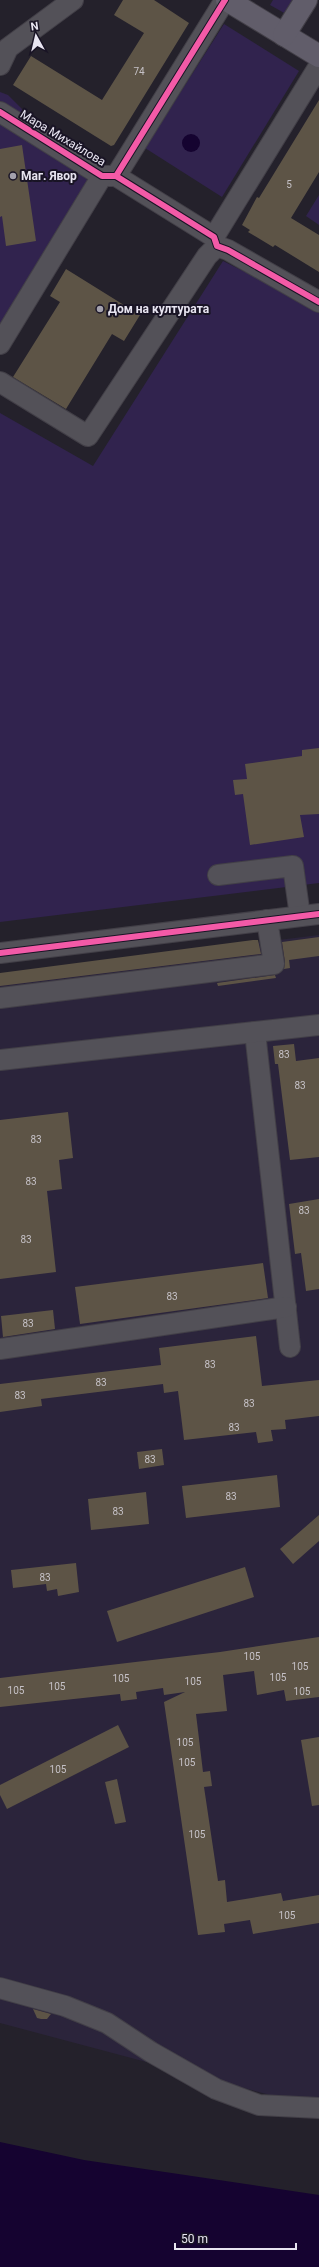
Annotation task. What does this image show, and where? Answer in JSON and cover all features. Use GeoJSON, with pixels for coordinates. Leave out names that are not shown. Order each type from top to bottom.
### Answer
{"type":"FeatureCollection","features":[{"type":"Feature","properties":{"kind":"main road"},"geometry":{"type":"LineString","coordinates":[[226,0],[255,7],[284,35],[319,56]]}},
{"type":"Feature","properties":{"kind":"main road"},"geometry":{"type":"LineString","coordinates":[[284,35],[306,0]]}},
{"type":"Feature","properties":{"kind":"street"},"geometry":{"type":"LineString","coordinates":[[0,65],[8,48],[72,0]]}},
{"type":"Feature","properties":{"kind":"street"},"geometry":{"type":"LineString","coordinates":[[0,344],[226,0]]}},
{"type":"Feature","properties":{"kind":"street"},"geometry":{"type":"LineString","coordinates":[[0,382],[88,436],[215,242],[319,66]]}},
{"type":"Feature","properties":{"kind":"street","name":"Мара Михайлова"},"geometry":{"type":"LineString","coordinates":[[0,112],[109,176],[228,250],[319,302]]}},
{"type":"Feature","properties":{"kind":"street"},"geometry":{"type":"LineString","coordinates":[[218,875],[293,866],[300,916]]}},
{"type":"Feature","properties":{"kind":"street"},"geometry":{"type":"LineString","coordinates":[[0,953],[319,914]]}},
{"type":"Feature","properties":{"kind":"street"},"geometry":{"type":"LineString","coordinates":[[0,998],[274,964],[267,920]]}},
{"type":"Feature","properties":{"kind":"street"},"geometry":{"type":"LineString","coordinates":[[0,1060],[319,1025]]}},
{"type":"Feature","properties":{"kind":"street"},"geometry":{"type":"LineString","coordinates":[[255,1032],[290,1347]]}},
{"type":"Feature","properties":{"kind":"street"},"geometry":{"type":"LineString","coordinates":[[0,1349],[286,1308]]}},
{"type":"Feature","properties":{"kind":"street"},"geometry":{"type":"LineString","coordinates":[[0,1988],[65,2006],[107,2023],[151,2052],[216,2089],[259,2105],[319,2108]]}},
{"type":"Feature","properties":{"kind":"shaded area"},"geometry":{"type":"Polygon","coordinates":[[[273,0],[294,0],[286,14],[270,5],[273,0]]]}},
{"type":"Feature","properties":{"kind":"shaded area"},"geometry":{"type":"Polygon","coordinates":[[[224,24],[299,71],[222,197],[145,148],[224,24]]]}},
{"type":"Feature","properties":{"kind":"shaded area"},"geometry":{"type":"Polygon","coordinates":[[[0,92],[8,95],[94,181],[0,339],[0,92]]]}},
{"type":"Feature","properties":{"kind":"shaded area"},"geometry":{"type":"Polygon","coordinates":[[[191,134],[197,137],[200,143],[197,149],[191,152],[185,149],[182,143],[185,137],[191,134]]]}},
{"type":"Feature","properties":{"kind":"shaded area"},"geometry":{"type":"Polygon","coordinates":[[[319,195],[319,225],[306,216],[319,195]]]}},
{"type":"Feature","properties":{"kind":"shaded area"},"geometry":{"type":"Polygon","coordinates":[[[223,261],[319,309],[319,883],[0,922],[0,413],[93,466],[223,261]]]}},
{"type":"Feature","properties":{"kind":"shaded area"},"geometry":{"type":"Polygon","coordinates":[[[319,935],[319,2108],[0,2023],[0,974],[319,935]]]}},
{"type":"Feature","properties":{"kind":"shaded area"},"geometry":{"type":"Polygon","coordinates":[[[0,2142],[84,2160],[319,2195],[319,2267],[0,2267],[0,2142]]]}},
{"type":"Feature","properties":{"kind":"building"},"geometry":{"type":"Polygon","coordinates":[[[123,0],[154,0],[189,23],[114,145],[111,146],[13,85],[31,56],[102,100],[144,33],[114,15],[123,0]]]}},
{"type":"Feature","properties":{"kind":"building"},"geometry":{"type":"Polygon","coordinates":[[[319,100],[319,172],[291,218],[319,235],[319,272],[275,245],[273,247],[248,232],[250,230],[242,225],[257,197],[259,198],[319,100]]]}},
{"type":"Feature","properties":{"kind":"building","name":"Маг. Явор"},"geometry":{"type":"Polygon","coordinates":[[[22,145],[36,241],[6,246],[2,216],[0,217],[0,149],[22,145]]]}},
{"type":"Feature","properties":{"kind":"building"},"geometry":{"type":"Polygon","coordinates":[[[66,269],[140,315],[124,341],[112,334],[66,409],[13,377],[60,302],[50,296],[66,269]]]}},
{"type":"Feature","properties":{"kind":"building"},"geometry":{"type":"Polygon","coordinates":[[[319,748],[319,814],[300,815],[304,837],[250,845],[243,794],[235,795],[233,780],[247,779],[245,764],[302,756],[302,750],[319,748]]]}},
{"type":"Feature","properties":{"kind":"building"},"geometry":{"type":"Polygon","coordinates":[[[319,937],[319,956],[289,960],[290,968],[284,969],[285,962],[282,942],[319,937]]]}},
{"type":"Feature","properties":{"kind":"building"},"geometry":{"type":"Polygon","coordinates":[[[258,940],[261,954],[0,986],[0,973],[258,940]]]}},
{"type":"Feature","properties":{"kind":"building"},"geometry":{"type":"Polygon","coordinates":[[[275,975],[276,978],[218,986],[217,983],[275,975]]]}},
{"type":"Feature","properties":{"kind":"building"},"geometry":{"type":"Polygon","coordinates":[[[294,1044],[296,1061],[319,1058],[319,1157],[290,1160],[278,1064],[275,1064],[273,1046],[294,1044]]]}},
{"type":"Feature","properties":{"kind":"building"},"geometry":{"type":"Polygon","coordinates":[[[68,1112],[73,1158],[59,1160],[62,1189],[47,1191],[56,1272],[0,1279],[0,1120],[68,1112]]]}},
{"type":"Feature","properties":{"kind":"building"},"geometry":{"type":"Polygon","coordinates":[[[319,1199],[319,1289],[306,1291],[301,1253],[295,1254],[289,1204],[319,1199]]]}},
{"type":"Feature","properties":{"kind":"building"},"geometry":{"type":"Polygon","coordinates":[[[263,1263],[268,1298],[80,1324],[75,1287],[263,1263]]]}},
{"type":"Feature","properties":{"kind":"building"},"geometry":{"type":"Polygon","coordinates":[[[53,1310],[55,1329],[3,1337],[1,1316],[53,1310]]]}},
{"type":"Feature","properties":{"kind":"building"},"geometry":{"type":"Polygon","coordinates":[[[256,1336],[262,1386],[319,1380],[319,1416],[285,1420],[286,1429],[271,1430],[273,1441],[258,1443],[256,1432],[184,1440],[178,1391],[164,1393],[163,1384],[41,1399],[42,1406],[0,1412],[0,1384],[161,1365],[159,1348],[256,1336]]]}},
{"type":"Feature","properties":{"kind":"building"},"geometry":{"type":"Polygon","coordinates":[[[162,1449],[164,1465],[139,1469],[137,1452],[162,1449]]]}},
{"type":"Feature","properties":{"kind":"building"},"geometry":{"type":"Polygon","coordinates":[[[277,1475],[280,1507],[186,1518],[182,1486],[277,1475]]]}},
{"type":"Feature","properties":{"kind":"building"},"geometry":{"type":"Polygon","coordinates":[[[146,1492],[149,1524],[91,1530],[88,1499],[146,1492]]]}},
{"type":"Feature","properties":{"kind":"building"},"geometry":{"type":"Polygon","coordinates":[[[319,1515],[319,1541],[293,1564],[280,1549],[319,1515]]]}},
{"type":"Feature","properties":{"kind":"building"},"geometry":{"type":"Polygon","coordinates":[[[76,1563],[79,1592],[58,1596],[57,1589],[47,1591],[46,1584],[13,1588],[11,1570],[76,1563]]]}},
{"type":"Feature","properties":{"kind":"building"},"geometry":{"type":"Polygon","coordinates":[[[245,1567],[254,1597],[117,1642],[107,1611],[245,1567]]]}},
{"type":"Feature","properties":{"kind":"building"},"geometry":{"type":"Polygon","coordinates":[[[319,1637],[319,1697],[286,1701],[284,1690],[257,1695],[254,1671],[223,1675],[227,1711],[196,1714],[203,1772],[210,1771],[212,1786],[204,1787],[218,1881],[225,1880],[227,1902],[281,1893],[283,1901],[319,1895],[319,1923],[253,1934],[250,1920],[224,1924],[225,1932],[198,1935],[164,1702],[185,1692],[164,1695],[163,1688],[136,1692],[137,1699],[121,1701],[120,1694],[0,1707],[0,1678],[220,1652],[319,1637]]]}},
{"type":"Feature","properties":{"kind":"building"},"geometry":{"type":"Polygon","coordinates":[[[118,1725],[129,1747],[7,1809],[0,1795],[0,1785],[118,1725]]]}},
{"type":"Feature","properties":{"kind":"building"},"geometry":{"type":"Polygon","coordinates":[[[319,1737],[319,1805],[312,1806],[301,1740],[319,1737]]]}},
{"type":"Feature","properties":{"kind":"building"},"geometry":{"type":"Polygon","coordinates":[[[117,1779],[126,1822],[115,1824],[105,1782],[117,1779]]]}},
{"type":"Feature","properties":{"kind":"building"},"geometry":{"type":"Polygon","coordinates":[[[33,2009],[51,2014],[47,2019],[37,2018],[33,2009]]]}},
{"type":"Feature","properties":{"kind":"cycle path"},"geometry":{"type":"LineString","coordinates":[[116,176],[225,0]]}},
{"type":"Feature","properties":{"kind":"cycle path"},"geometry":{"type":"LineString","coordinates":[[0,112],[102,176],[116,176],[214,237],[217,246],[228,250],[319,302]]}},
{"type":"Feature","properties":{"kind":"cycle path"},"geometry":{"type":"LineString","coordinates":[[0,953],[319,914]]}},
{"type":"Feature","properties":{"kind":"place","name":"Маг. Явор"},"geometry":{"type":"Point","coordinates":[13,176]}},
{"type":"Feature","properties":{"kind":"place","name":"Дом на културата"},"geometry":{"type":"Point","coordinates":[100,309]}}]}
